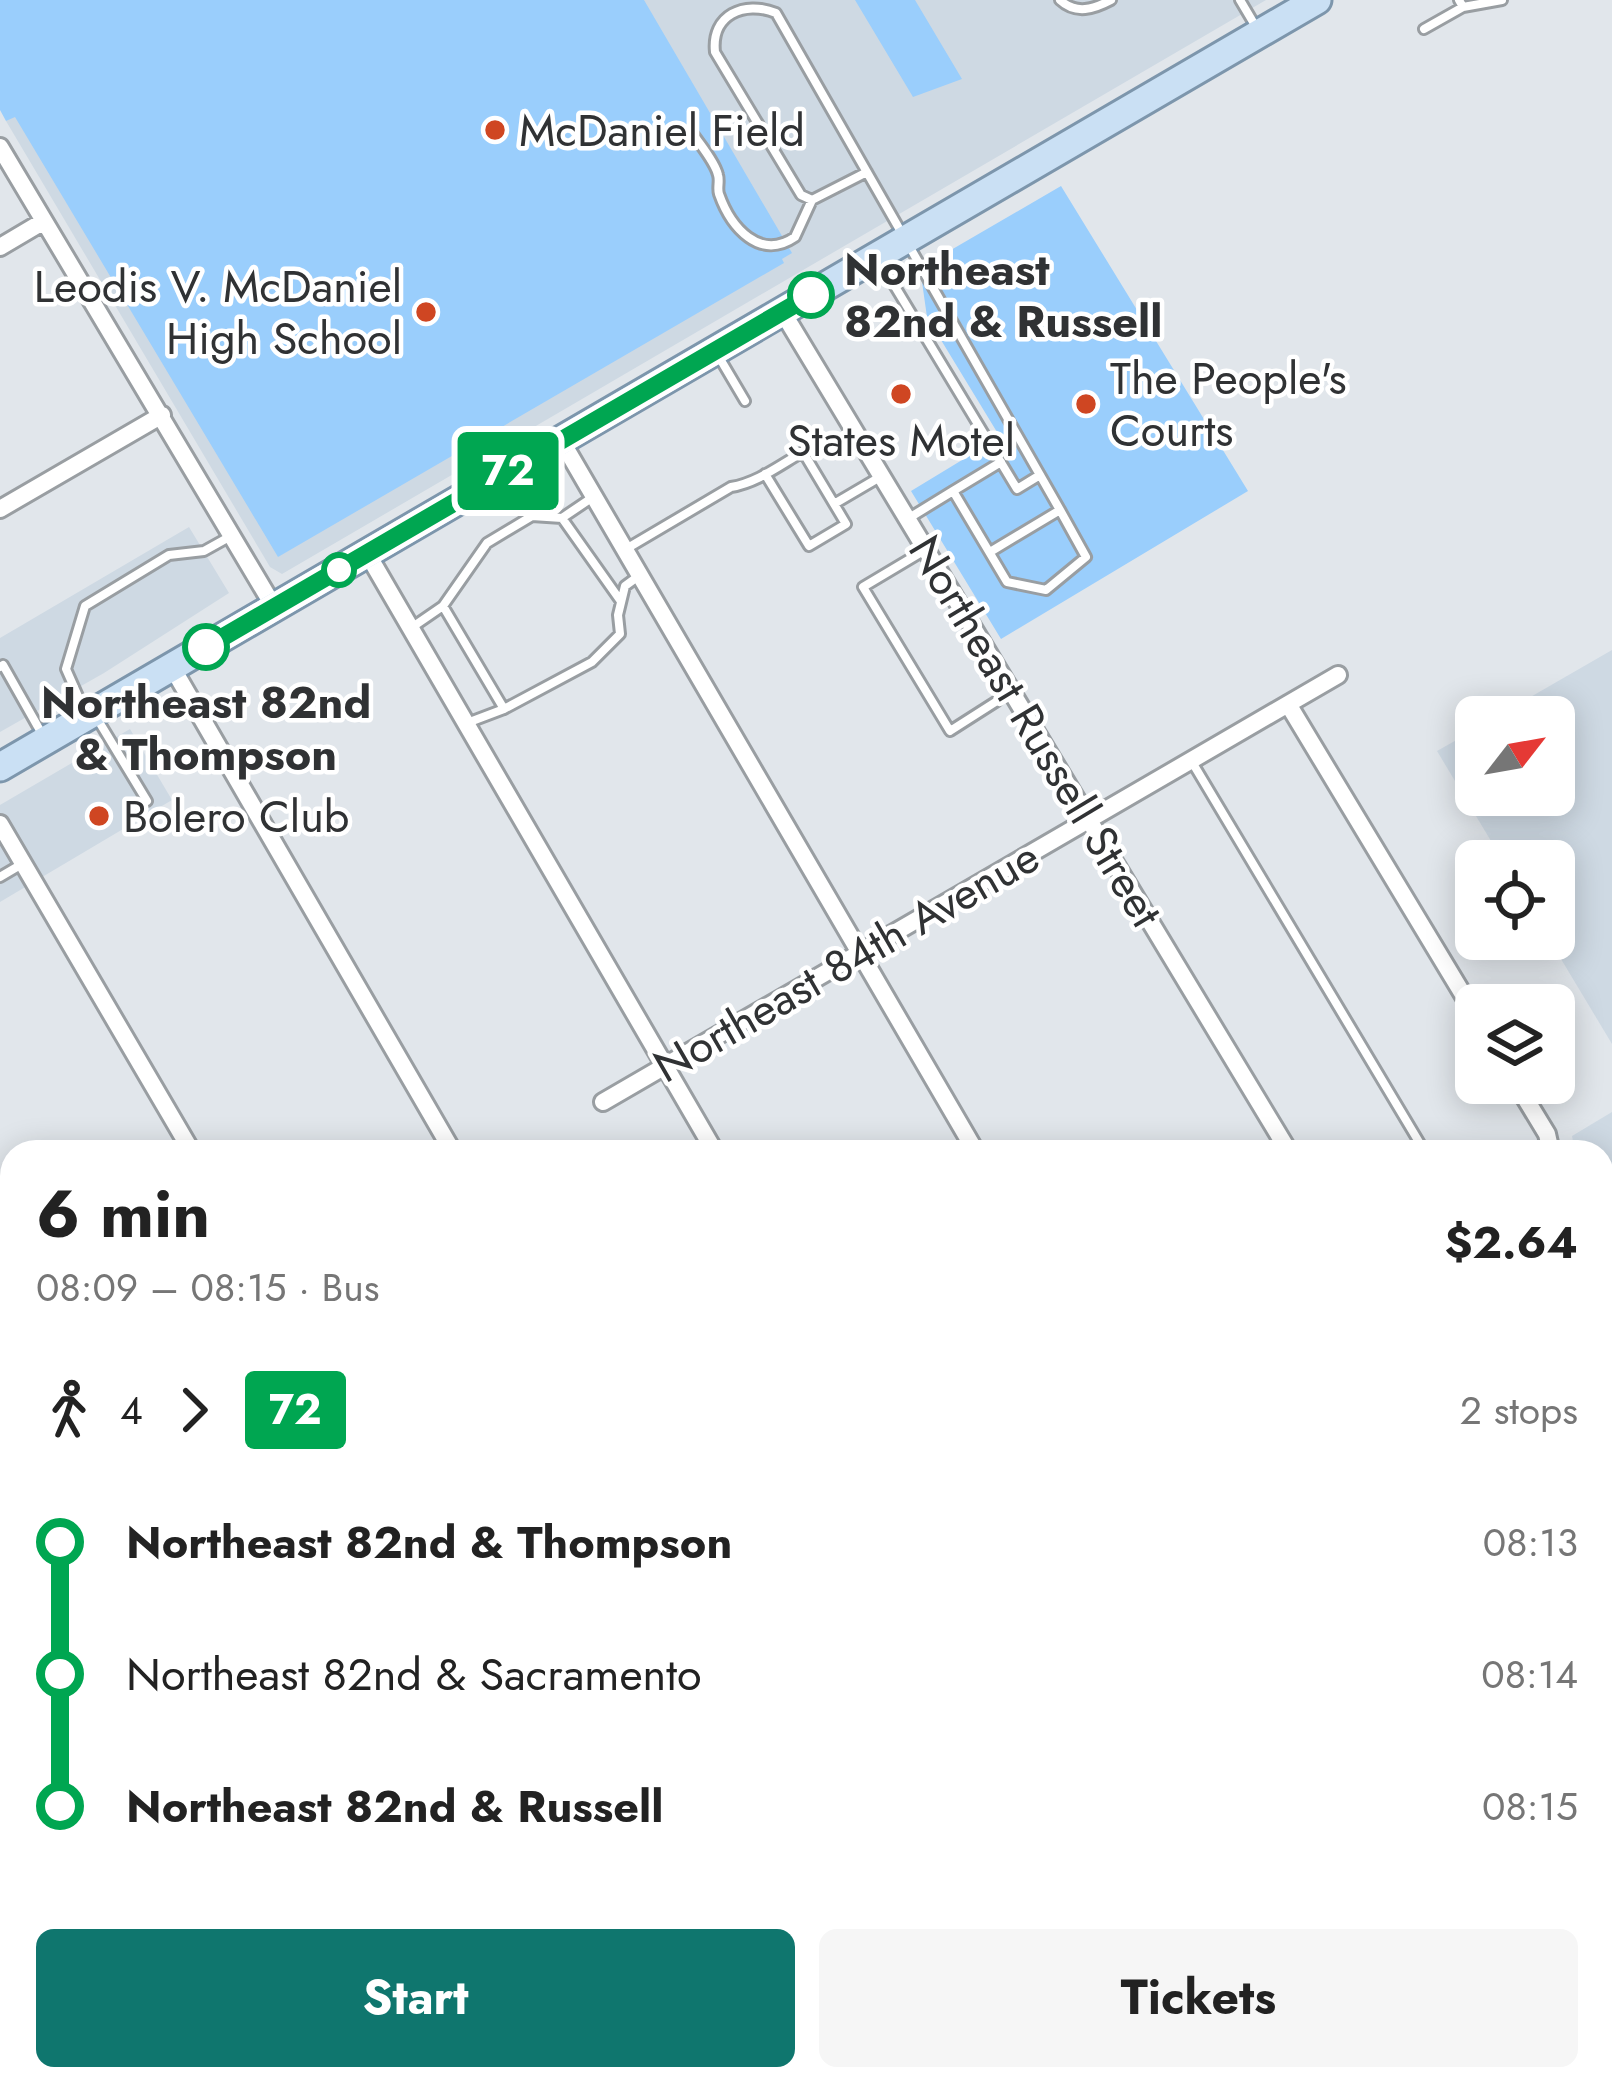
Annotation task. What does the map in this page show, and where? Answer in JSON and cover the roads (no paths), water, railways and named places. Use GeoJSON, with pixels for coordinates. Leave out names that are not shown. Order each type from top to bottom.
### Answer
{"type":"FeatureCollection","features":[{"type":"Feature","properties":{"kind":"main road"},"geometry":{"type":"LineString","coordinates":[[0,767],[1317,0]]}},
{"type":"Feature","properties":{"kind":"street"},"geometry":{"type":"LineString","coordinates":[[0,147],[274,607]]}},
{"type":"Feature","properties":{"kind":"street"},"geometry":{"type":"LineString","coordinates":[[0,247],[44,221]]}},
{"type":"Feature","properties":{"kind":"street","name":"Northeast Russell Street"},"geometry":{"type":"LineString","coordinates":[[782,311],[1281,1140]]}},
{"type":"Feature","properties":{"kind":"street"},"geometry":{"type":"LineString","coordinates":[[0,509],[162,415]]}},
{"type":"Feature","properties":{"kind":"street"},"geometry":{"type":"LineString","coordinates":[[561,440],[969,1140]]}},
{"type":"Feature","properties":{"kind":"street"},"geometry":{"type":"LineString","coordinates":[[368,553],[708,1140]]}},
{"type":"Feature","properties":{"kind":"street"},"geometry":{"type":"LineString","coordinates":[[172,667],[447,1140]]}},
{"type":"Feature","properties":{"kind":"street","name":"Northeast 84th Avenue"},"geometry":{"type":"LineString","coordinates":[[603,1102],[1338,675]]}},
{"type":"Feature","properties":{"kind":"street"},"geometry":{"type":"LineString","coordinates":[[1288,704],[1457,984]]}},
{"type":"Feature","properties":{"kind":"street"},"geometry":{"type":"LineString","coordinates":[[0,824],[185,1140]]}},
{"type":"Feature","properties":{"kind":"street"},"geometry":{"type":"LineString","coordinates":[[1529,1104],[1548,1140]]}},
{"type":"Feature","properties":{"kind":"lane"},"geometry":{"type":"LineString","coordinates":[[1060,0],[1079,9],[1093,9],[1111,0]]}},
{"type":"Feature","properties":{"kind":"lane"},"geometry":{"type":"LineString","coordinates":[[1240,0],[1260,33]]}},
{"type":"Feature","properties":{"kind":"lane"},"geometry":{"type":"LineString","coordinates":[[1424,29],[1461,3],[1502,0]]}},
{"type":"Feature","properties":{"kind":"lane"},"geometry":{"type":"LineString","coordinates":[[812,200],[794,186],[716,52],[714,37],[731,8],[747,1],[764,3],[776,13],[1085,557],[1046,590],[1007,582],[953,491]]}},
{"type":"Feature","properties":{"kind":"lane"},"geometry":{"type":"LineString","coordinates":[[694,134],[719,176],[717,190],[739,230],[754,244],[774,247],[795,238],[812,200],[868,172]]}},
{"type":"Feature","properties":{"kind":"lane"},"geometry":{"type":"LineString","coordinates":[[877,256],[1017,489],[1040,475]]}},
{"type":"Feature","properties":{"kind":"lane"},"geometry":{"type":"LineString","coordinates":[[715,350],[745,401]]}},
{"type":"Feature","properties":{"kind":"lane"},"geometry":{"type":"LineString","coordinates":[[626,549],[731,487],[747,485],[765,474],[803,452],[846,524],[808,546],[765,474]]}},
{"type":"Feature","properties":{"kind":"lane"},"geometry":{"type":"LineString","coordinates":[[908,518],[1001,463]]}},
{"type":"Feature","properties":{"kind":"lane"},"geometry":{"type":"LineString","coordinates":[[834,504],[882,476]]}},
{"type":"Feature","properties":{"kind":"lane"},"geometry":{"type":"LineString","coordinates":[[411,628],[443,607],[487,543],[532,516],[562,518],[594,496]]}},
{"type":"Feature","properties":{"kind":"lane"},"geometry":{"type":"LineString","coordinates":[[990,552],[1060,510]]}},
{"type":"Feature","properties":{"kind":"lane"},"geometry":{"type":"LineString","coordinates":[[562,518],[621,601]]}},
{"type":"Feature","properties":{"kind":"lane"},"geometry":{"type":"LineString","coordinates":[[147,801],[66,669],[85,606],[169,555],[204,551],[232,535]]}},
{"type":"Feature","properties":{"kind":"lane"},"geometry":{"type":"LineString","coordinates":[[926,549],[863,587],[950,731],[998,701],[1010,686]]}},
{"type":"Feature","properties":{"kind":"lane"},"geometry":{"type":"LineString","coordinates":[[466,723],[504,710],[592,662],[620,634],[625,586],[640,575]]}},
{"type":"Feature","properties":{"kind":"lane"},"geometry":{"type":"LineString","coordinates":[[443,607],[504,710]]}},
{"type":"Feature","properties":{"kind":"lane"},"geometry":{"type":"LineString","coordinates":[[0,667],[3,665],[46,740]]}},
{"type":"Feature","properties":{"kind":"lane"},"geometry":{"type":"LineString","coordinates":[[1191,761],[1418,1140]]}},
{"type":"Feature","properties":{"kind":"lane"},"geometry":{"type":"LineString","coordinates":[[0,878],[23,864]]}},
{"type":"Feature","properties":{"kind":"place","name":"McDaniel Field"},"geometry":{"type":"Point","coordinates":[495,130]}},
{"type":"Feature","properties":{"kind":"place","name":"Northeast 82nd & Russell"},"geometry":{"type":"Point","coordinates":[811,295]}},
{"type":"Feature","properties":{"kind":"place","name":"Leodis V. McDaniel High School"},"geometry":{"type":"Point","coordinates":[426,312]}},
{"type":"Feature","properties":{"kind":"place","name":"States Motel"},"geometry":{"type":"Point","coordinates":[901,394]}},
{"type":"Feature","properties":{"kind":"place","name":"The People's Courts"},"geometry":{"type":"Point","coordinates":[1086,404]}},
{"type":"Feature","properties":{"kind":"place","name":"Northeast 82nd & Thompson"},"geometry":{"type":"Point","coordinates":[206,647]}},
{"type":"Feature","properties":{"kind":"place","name":"Bolero Club"},"geometry":{"type":"Point","coordinates":[99,816]}}]}
